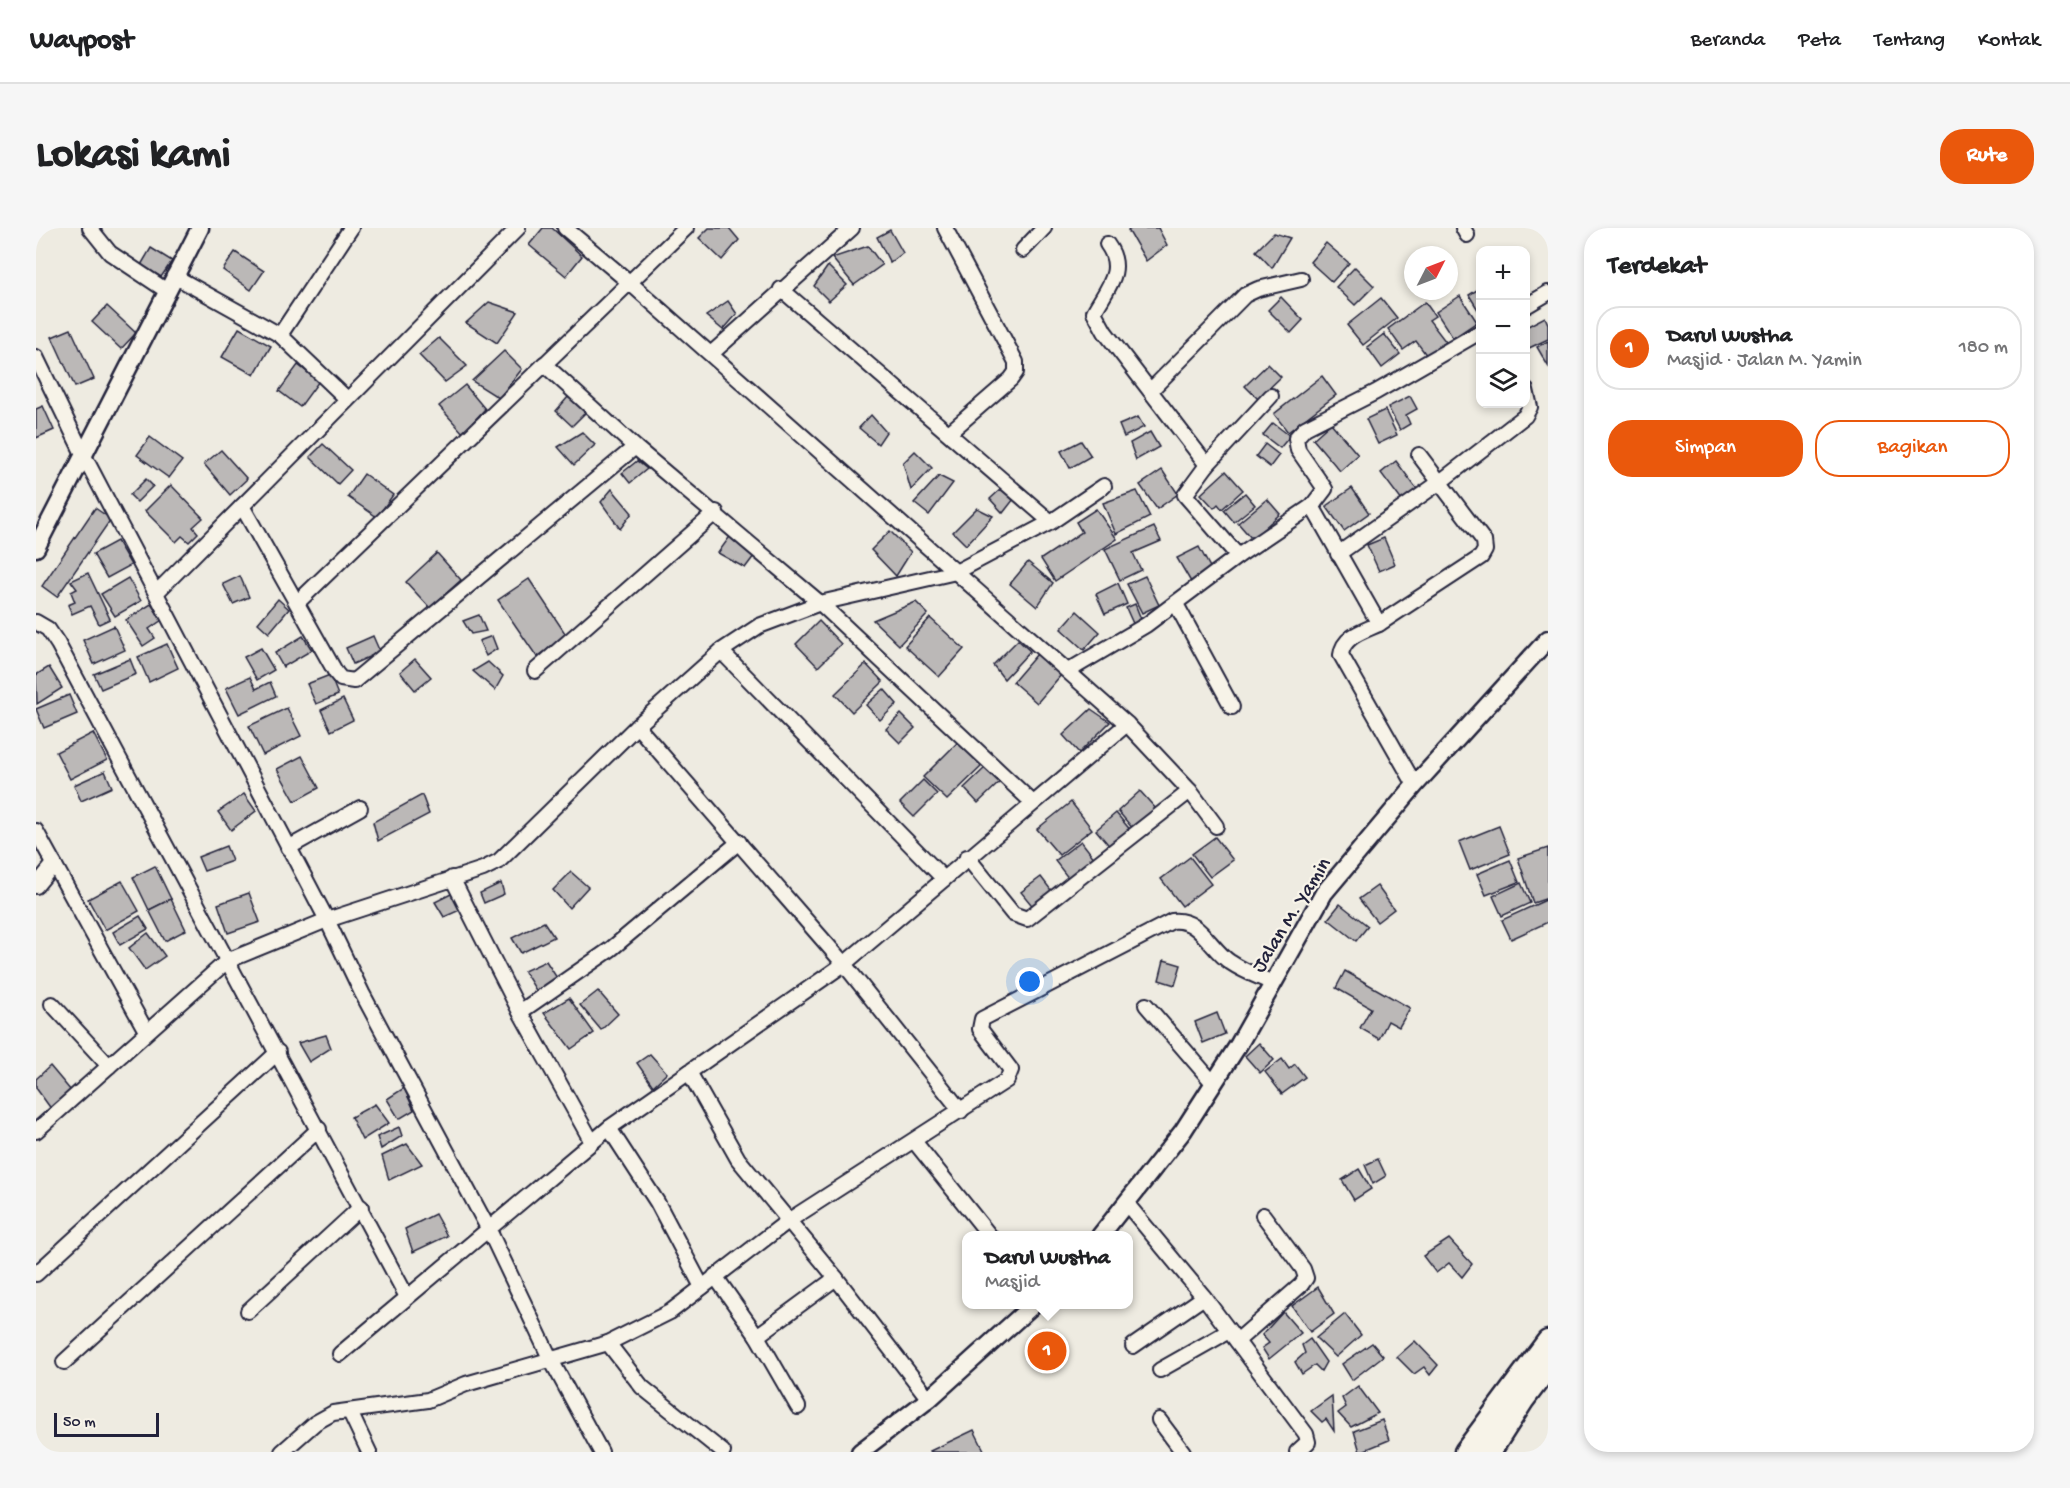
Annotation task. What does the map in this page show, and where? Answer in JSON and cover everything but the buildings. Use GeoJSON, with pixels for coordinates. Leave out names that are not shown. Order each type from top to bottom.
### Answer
{"type":"FeatureCollection","features":[{"type":"Feature","properties":{"kind":"highway"},"geometry":{"type":"LineString","coordinates":[[1490,1452],[1516,1395],[1548,1342]]}},
{"type":"Feature","properties":{"kind":"highway"},"geometry":{"type":"LineString","coordinates":[[1466,1452],[1516,1395],[1548,1366]]}},
{"type":"Feature","properties":{"kind":"street"},"geometry":{"type":"LineString","coordinates":[[90,228],[110,253],[170,284],[280,335],[347,399]]}},
{"type":"Feature","properties":{"kind":"street"},"geometry":{"type":"LineString","coordinates":[[36,548],[200,228]]}},
{"type":"Feature","properties":{"kind":"street"},"geometry":{"type":"LineString","coordinates":[[280,335],[351,228]]}},
{"type":"Feature","properties":{"kind":"street"},"geometry":{"type":"LineString","coordinates":[[156,592],[518,228]]}},
{"type":"Feature","properties":{"kind":"street"},"geometry":{"type":"LineString","coordinates":[[565,228],[630,282],[1127,724],[1190,791],[1216,826]]}},
{"type":"Feature","properties":{"kind":"street"},"geometry":{"type":"LineString","coordinates":[[298,602],[686,228]]}},
{"type":"Feature","properties":{"kind":"street"},"geometry":{"type":"LineString","coordinates":[[711,354],[781,289],[852,228]]}},
{"type":"Feature","properties":{"kind":"street"},"geometry":{"type":"LineString","coordinates":[[945,228],[1016,362],[1016,372],[1011,379],[950,432]]}},
{"type":"Feature","properties":{"kind":"street"},"geometry":{"type":"LineString","coordinates":[[1023,250],[1044,228]]}},
{"type":"Feature","properties":{"kind":"street"},"geometry":{"type":"LineString","coordinates":[[1107,244],[1115,255],[1117,264],[1113,277],[1094,312],[1105,332],[1207,465]]}},
{"type":"Feature","properties":{"kind":"street"},"geometry":{"type":"LineString","coordinates":[[1151,390],[1245,295],[1258,289],[1301,279]]}},
{"type":"Feature","properties":{"kind":"street"},"geometry":{"type":"LineString","coordinates":[[781,289],[950,432],[1051,522]]}},
{"type":"Feature","properties":{"kind":"street"},"geometry":{"type":"LineString","coordinates":[[1530,304],[1548,293]]}},
{"type":"Feature","properties":{"kind":"street"},"geometry":{"type":"LineString","coordinates":[[1068,671],[1146,625],[1238,556],[1312,506],[1325,489],[1298,450],[1296,438],[1299,433],[1476,334]]}},
{"type":"Feature","properties":{"kind":"street"},"geometry":{"type":"LineString","coordinates":[[36,357],[83,454],[327,920],[362,993],[488,1228],[550,1358],[601,1452]]}},
{"type":"Feature","properties":{"kind":"street"},"geometry":{"type":"LineString","coordinates":[[544,364],[635,447],[716,512],[820,603],[1033,803]]}},
{"type":"Feature","properties":{"kind":"street"},"geometry":{"type":"LineString","coordinates":[[1238,556],[1185,495],[1207,465],[1271,396]]}},
{"type":"Feature","properties":{"kind":"street"},"geometry":{"type":"LineString","coordinates":[[1338,554],[1440,482],[1525,416],[1529,408]]}},
{"type":"Feature","properties":{"kind":"street"},"geometry":{"type":"LineString","coordinates":[[242,506],[336,673],[341,679],[354,681],[635,447]]}},
{"type":"Feature","properties":{"kind":"street"},"geometry":{"type":"LineString","coordinates":[[1415,785],[1341,655],[1341,646],[1379,624],[1481,557],[1485,550],[1484,541],[1419,455]]}},
{"type":"Feature","properties":{"kind":"street"},"geometry":{"type":"LineString","coordinates":[[36,1131],[227,960],[327,920],[499,861],[637,726],[721,651],[759,626],[820,603],[956,572],[1051,522],[1104,486]]}},
{"type":"Feature","properties":{"kind":"street"},"geometry":{"type":"LineString","coordinates":[[1312,506],[1379,624]]}},
{"type":"Feature","properties":{"kind":"street"},"geometry":{"type":"LineString","coordinates":[[535,671],[716,512]]}},
{"type":"Feature","properties":{"kind":"street"},"geometry":{"type":"LineString","coordinates":[[1176,604],[1232,707]]}},
{"type":"Feature","properties":{"kind":"street"},"geometry":{"type":"LineString","coordinates":[[36,622],[48,629],[58,644],[320,1129],[408,1297]]}},
{"type":"Feature","properties":{"kind":"street","name":"Jalan M. Yamin"},"geometry":{"type":"LineString","coordinates":[[1104,1231],[1183,1131],[1214,1084],[1324,893],[1415,785],[1548,640]]}},
{"type":"Feature","properties":{"kind":"street"},"geometry":{"type":"LineString","coordinates":[[721,651],[944,879]]}},
{"type":"Feature","properties":{"kind":"street"},"geometry":{"type":"LineString","coordinates":[[340,1354],[609,1128],[844,964],[967,857],[1127,724]]}},
{"type":"Feature","properties":{"kind":"street"},"geometry":{"type":"LineString","coordinates":[[637,726],[844,964],[961,1111]]}},
{"type":"Feature","properties":{"kind":"street"},"geometry":{"type":"LineString","coordinates":[[967,857],[1013,915],[1027,919],[1190,791]]}},
{"type":"Feature","properties":{"kind":"street"},"geometry":{"type":"LineString","coordinates":[[288,848],[360,808]]}},
{"type":"Feature","properties":{"kind":"street"},"geometry":{"type":"LineString","coordinates":[[36,831],[147,1031]]}},
{"type":"Feature","properties":{"kind":"street"},"geometry":{"type":"LineString","coordinates":[[520,1012],[611,949],[739,842]]}},
{"type":"Feature","properties":{"kind":"street"},"geometry":{"type":"LineString","coordinates":[[36,886],[54,864]]}},
{"type":"Feature","properties":{"kind":"street"},"geometry":{"type":"LineString","coordinates":[[452,878],[520,1012],[592,1142]]}},
{"type":"Feature","properties":{"kind":"street"},"geometry":{"type":"LineString","coordinates":[[282,1452],[323,1417],[333,1413],[417,1404],[466,1384],[608,1343],[679,1307],[715,1276],[789,1221],[961,1111],[1011,1076],[1008,1064],[980,1029],[982,1020],[1172,921],[1183,920],[1194,925],[1232,964],[1273,983]]}},
{"type":"Feature","properties":{"kind":"street"},"geometry":{"type":"LineString","coordinates":[[52,1004],[109,1066]]}},
{"type":"Feature","properties":{"kind":"street"},"geometry":{"type":"LineString","coordinates":[[1146,1005],[1214,1084]]}},
{"type":"Feature","properties":{"kind":"street"},"geometry":{"type":"LineString","coordinates":[[36,1274],[278,1052]]}},
{"type":"Feature","properties":{"kind":"street"},"geometry":{"type":"LineString","coordinates":[[689,1072],[738,1159],[836,1278],[929,1399]]}},
{"type":"Feature","properties":{"kind":"street"},"geometry":{"type":"LineString","coordinates":[[609,1128],[657,1202],[702,1287]]}},
{"type":"Feature","properties":{"kind":"street"},"geometry":{"type":"LineString","coordinates":[[64,1362],[320,1129]]}},
{"type":"Feature","properties":{"kind":"street"},"geometry":{"type":"LineString","coordinates":[[914,1141],[986,1231]]}},
{"type":"Feature","properties":{"kind":"street"},"geometry":{"type":"LineString","coordinates":[[1127,1204],[1204,1298],[1306,1434],[1308,1442],[1298,1452]]}},
{"type":"Feature","properties":{"kind":"street"},"geometry":{"type":"LineString","coordinates":[[248,1311],[361,1207]]}},
{"type":"Feature","properties":{"kind":"street"},"geometry":{"type":"LineString","coordinates":[[1160,1370],[1233,1336],[1301,1286],[1306,1278],[1303,1269],[1263,1215]]}},
{"type":"Feature","properties":{"kind":"street"},"geometry":{"type":"LineString","coordinates":[[715,1276],[757,1336],[798,1407]]}},
{"type":"Feature","properties":{"kind":"street"},"geometry":{"type":"LineString","coordinates":[[757,1336],[836,1278]]}},
{"type":"Feature","properties":{"kind":"street"},"geometry":{"type":"LineString","coordinates":[[1133,1346],[1204,1298]]}},
{"type":"Feature","properties":{"kind":"street"},"geometry":{"type":"LineString","coordinates":[[860,1452],[929,1399],[1030,1309]]}},
{"type":"Feature","properties":{"kind":"street"},"geometry":{"type":"LineString","coordinates":[[608,1343],[642,1387],[723,1452]]}},
{"type":"Feature","properties":{"kind":"street"},"geometry":{"type":"LineString","coordinates":[[350,1412],[369,1452]]}},
{"type":"Feature","properties":{"kind":"street"},"geometry":{"type":"LineString","coordinates":[[1159,1420],[1183,1452]]}},
{"type":"Feature","properties":{"kind":"place","name":"Darul Wustha"},"geometry":{"type":"Point","coordinates":[1047,1351]}}]}
